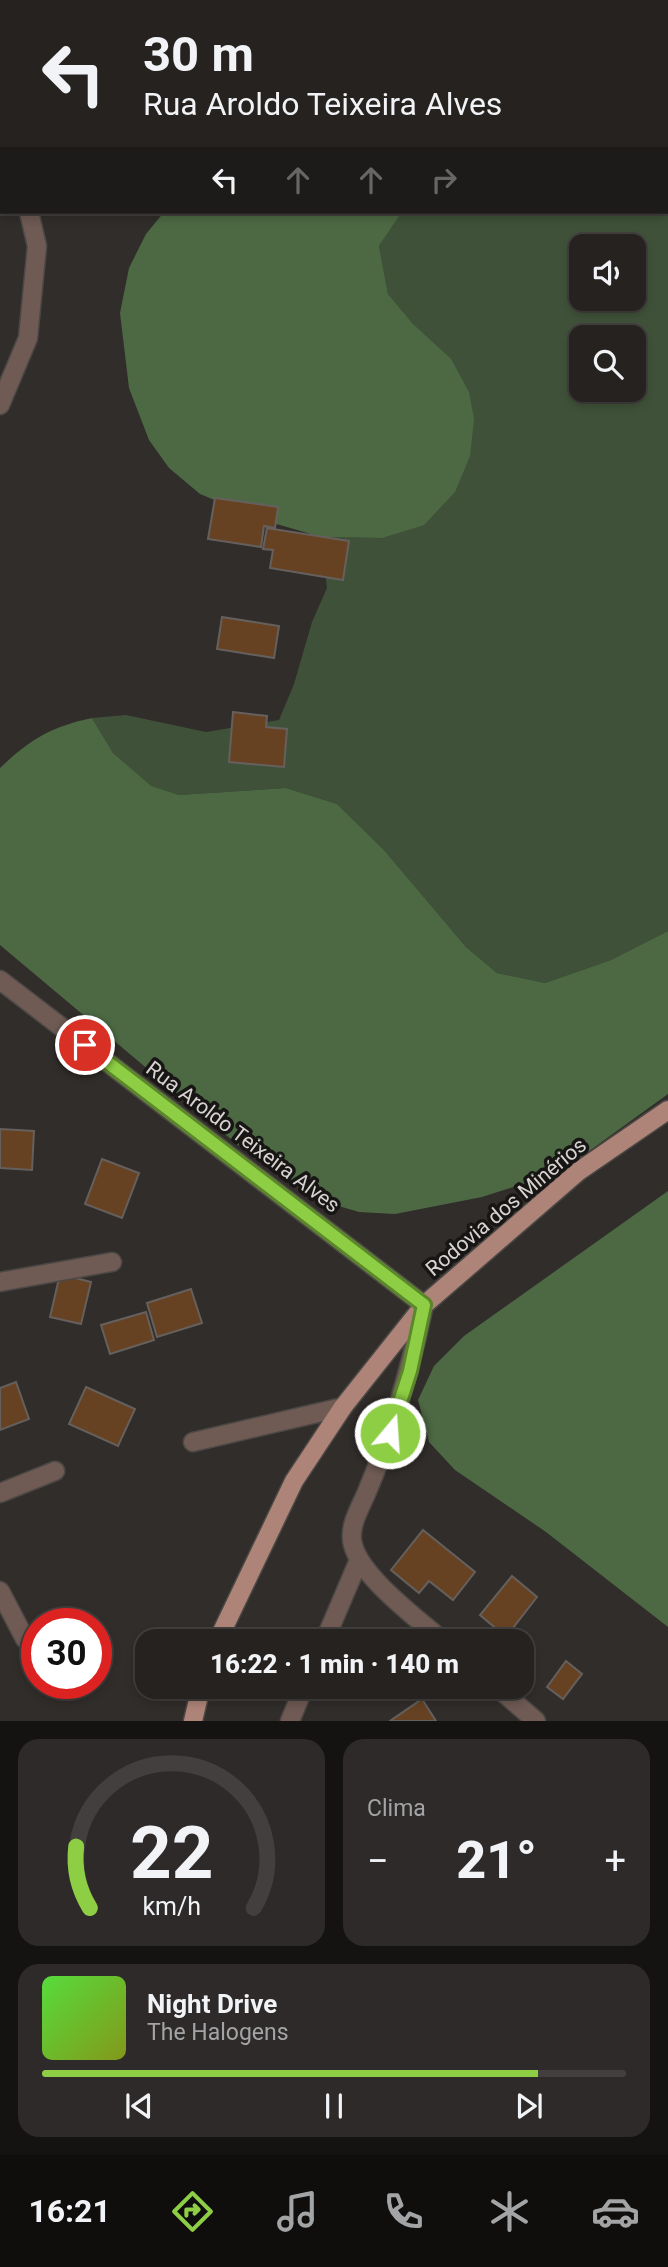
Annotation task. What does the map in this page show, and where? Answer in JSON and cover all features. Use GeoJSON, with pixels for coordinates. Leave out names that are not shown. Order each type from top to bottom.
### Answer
{"type":"FeatureCollection","features":[{"type":"Feature","properties":{"kind":"main road","name":"Rodovia dos Minérios"},"geometry":{"type":"LineString","coordinates":[[223,1629],[294,1480],[343,1407],[424,1305],[579,1171],[668,1110]]}},
{"type":"Feature","properties":{"kind":"main road"},"geometry":{"type":"LineString","coordinates":[[193,1721],[198,1699]]}},
{"type":"Feature","properties":{"kind":"street"},"geometry":{"type":"LineString","coordinates":[[0,405],[28,338],[37,246],[29,214]]}},
{"type":"Feature","properties":{"kind":"street","name":"Rua Aroldo Teixeira Alves"},"geometry":{"type":"LineString","coordinates":[[0,979],[424,1305]]}},
{"type":"Feature","properties":{"kind":"street"},"geometry":{"type":"LineString","coordinates":[[0,1282],[112,1262]]}},
{"type":"Feature","properties":{"kind":"street"},"geometry":{"type":"LineString","coordinates":[[424,1305],[410,1371],[383,1454],[353,1523],[352,1543],[359,1560],[377,1582],[429,1629]]}},
{"type":"Feature","properties":{"kind":"street"},"geometry":{"type":"LineString","coordinates":[[193,1442],[343,1407]]}},
{"type":"Feature","properties":{"kind":"street"},"geometry":{"type":"LineString","coordinates":[[0,1493],[55,1471]]}},
{"type":"Feature","properties":{"kind":"street"},"geometry":{"type":"LineString","coordinates":[[330,1629],[359,1560]]}},
{"type":"Feature","properties":{"kind":"street"},"geometry":{"type":"LineString","coordinates":[[0,1591],[21,1631]]}},
{"type":"Feature","properties":{"kind":"street"},"geometry":{"type":"LineString","coordinates":[[290,1721],[299,1699]]}},
{"type":"Feature","properties":{"kind":"street"},"geometry":{"type":"LineString","coordinates":[[511,1699],[536,1721]]}},
{"type":"Feature","properties":{"kind":"green space"},"geometry":{"type":"Polygon","coordinates":[[[162,214],[401,214],[379,246],[388,294],[414,325],[451,359],[469,392],[474,419],[470,456],[455,492],[424,525],[382,538],[321,537],[263,520],[200,494],[169,468],[149,440],[129,388],[120,313],[129,268],[146,234],[162,214]]]}},
{"type":"Feature","properties":{"kind":"green space"},"geometry":{"type":"Polygon","coordinates":[[[401,214],[668,214],[668,931],[611,960],[545,983],[497,973],[466,947],[384,850],[337,804],[286,788],[179,795],[150,786],[113,753],[92,718],[126,715],[206,732],[279,720],[294,684],[312,622],[327,588],[321,537],[382,538],[414,325],[388,294],[379,246],[401,214]]]}},
{"type":"Feature","properties":{"kind":"green space"},"geometry":{"type":"Polygon","coordinates":[[[92,718],[113,753],[151,786],[179,795],[286,788],[337,804],[384,850],[466,947],[497,973],[545,983],[611,960],[668,931],[668,1094],[585,1154],[545,1177],[482,1197],[395,1214],[359,1212],[315,1199],[250,1155],[0,945],[0,768],[22,749],[53,730],[92,718]]]}},
{"type":"Feature","properties":{"kind":"green space"},"geometry":{"type":"Polygon","coordinates":[[[668,1191],[668,1627],[546,1532],[455,1470],[429,1442],[418,1400],[434,1366],[464,1336],[668,1191]]]}},
{"type":"Feature","properties":{"kind":"building"},"geometry":{"type":"Polygon","coordinates":[[[215,498],[278,507],[275,528],[264,526],[261,547],[208,539],[215,498]]]}},
{"type":"Feature","properties":{"kind":"building"},"geometry":{"type":"Polygon","coordinates":[[[267,528],[349,541],[343,580],[270,568],[273,550],[263,549],[267,528]]]}},
{"type":"Feature","properties":{"kind":"building"},"geometry":{"type":"Polygon","coordinates":[[[222,617],[279,626],[274,658],[217,649],[222,617]]]}},
{"type":"Feature","properties":{"kind":"building"},"geometry":{"type":"Polygon","coordinates":[[[233,712],[267,716],[266,727],[287,729],[284,767],[229,762],[233,712]]]}},
{"type":"Feature","properties":{"kind":"building"},"geometry":{"type":"Polygon","coordinates":[[[0,1129],[34,1131],[32,1170],[0,1168],[0,1129]]]}},
{"type":"Feature","properties":{"kind":"building"},"geometry":{"type":"Polygon","coordinates":[[[102,1159],[139,1173],[122,1218],[85,1204],[102,1159]]]}},
{"type":"Feature","properties":{"kind":"building"},"geometry":{"type":"Polygon","coordinates":[[[60,1274],[91,1282],[81,1324],[50,1317],[60,1274]]]}},
{"type":"Feature","properties":{"kind":"building"},"geometry":{"type":"Polygon","coordinates":[[[191,1289],[202,1323],[157,1337],[147,1303],[191,1289]]]}},
{"type":"Feature","properties":{"kind":"building"},"geometry":{"type":"Polygon","coordinates":[[[146,1312],[154,1340],[110,1354],[101,1325],[146,1312]]]}},
{"type":"Feature","properties":{"kind":"building"},"geometry":{"type":"Polygon","coordinates":[[[16,1382],[29,1419],[0,1430],[0,1388],[16,1382]]]}},
{"type":"Feature","properties":{"kind":"building"},"geometry":{"type":"Polygon","coordinates":[[[86,1387],[135,1409],[118,1446],[69,1424],[86,1387]]]}},
{"type":"Feature","properties":{"kind":"building"},"geometry":{"type":"Polygon","coordinates":[[[423,1530],[475,1572],[453,1600],[429,1581],[419,1593],[391,1570],[423,1530]]]}},
{"type":"Feature","properties":{"kind":"building"},"geometry":{"type":"Polygon","coordinates":[[[512,1576],[537,1597],[512,1629],[497,1629],[480,1615],[512,1576]]]}},
{"type":"Feature","properties":{"kind":"building"},"geometry":{"type":"Polygon","coordinates":[[[566,1661],[582,1674],[563,1699],[547,1687],[566,1661]]]}},
{"type":"Feature","properties":{"kind":"building"},"geometry":{"type":"Polygon","coordinates":[[[422,1699],[436,1721],[390,1721],[422,1699]]]}},
{"type":"Feature","properties":{"kind":"route"},"geometry":{"type":"LineString","coordinates":[[85,1045],[424,1305],[410,1371],[390,1433]]}}]}
